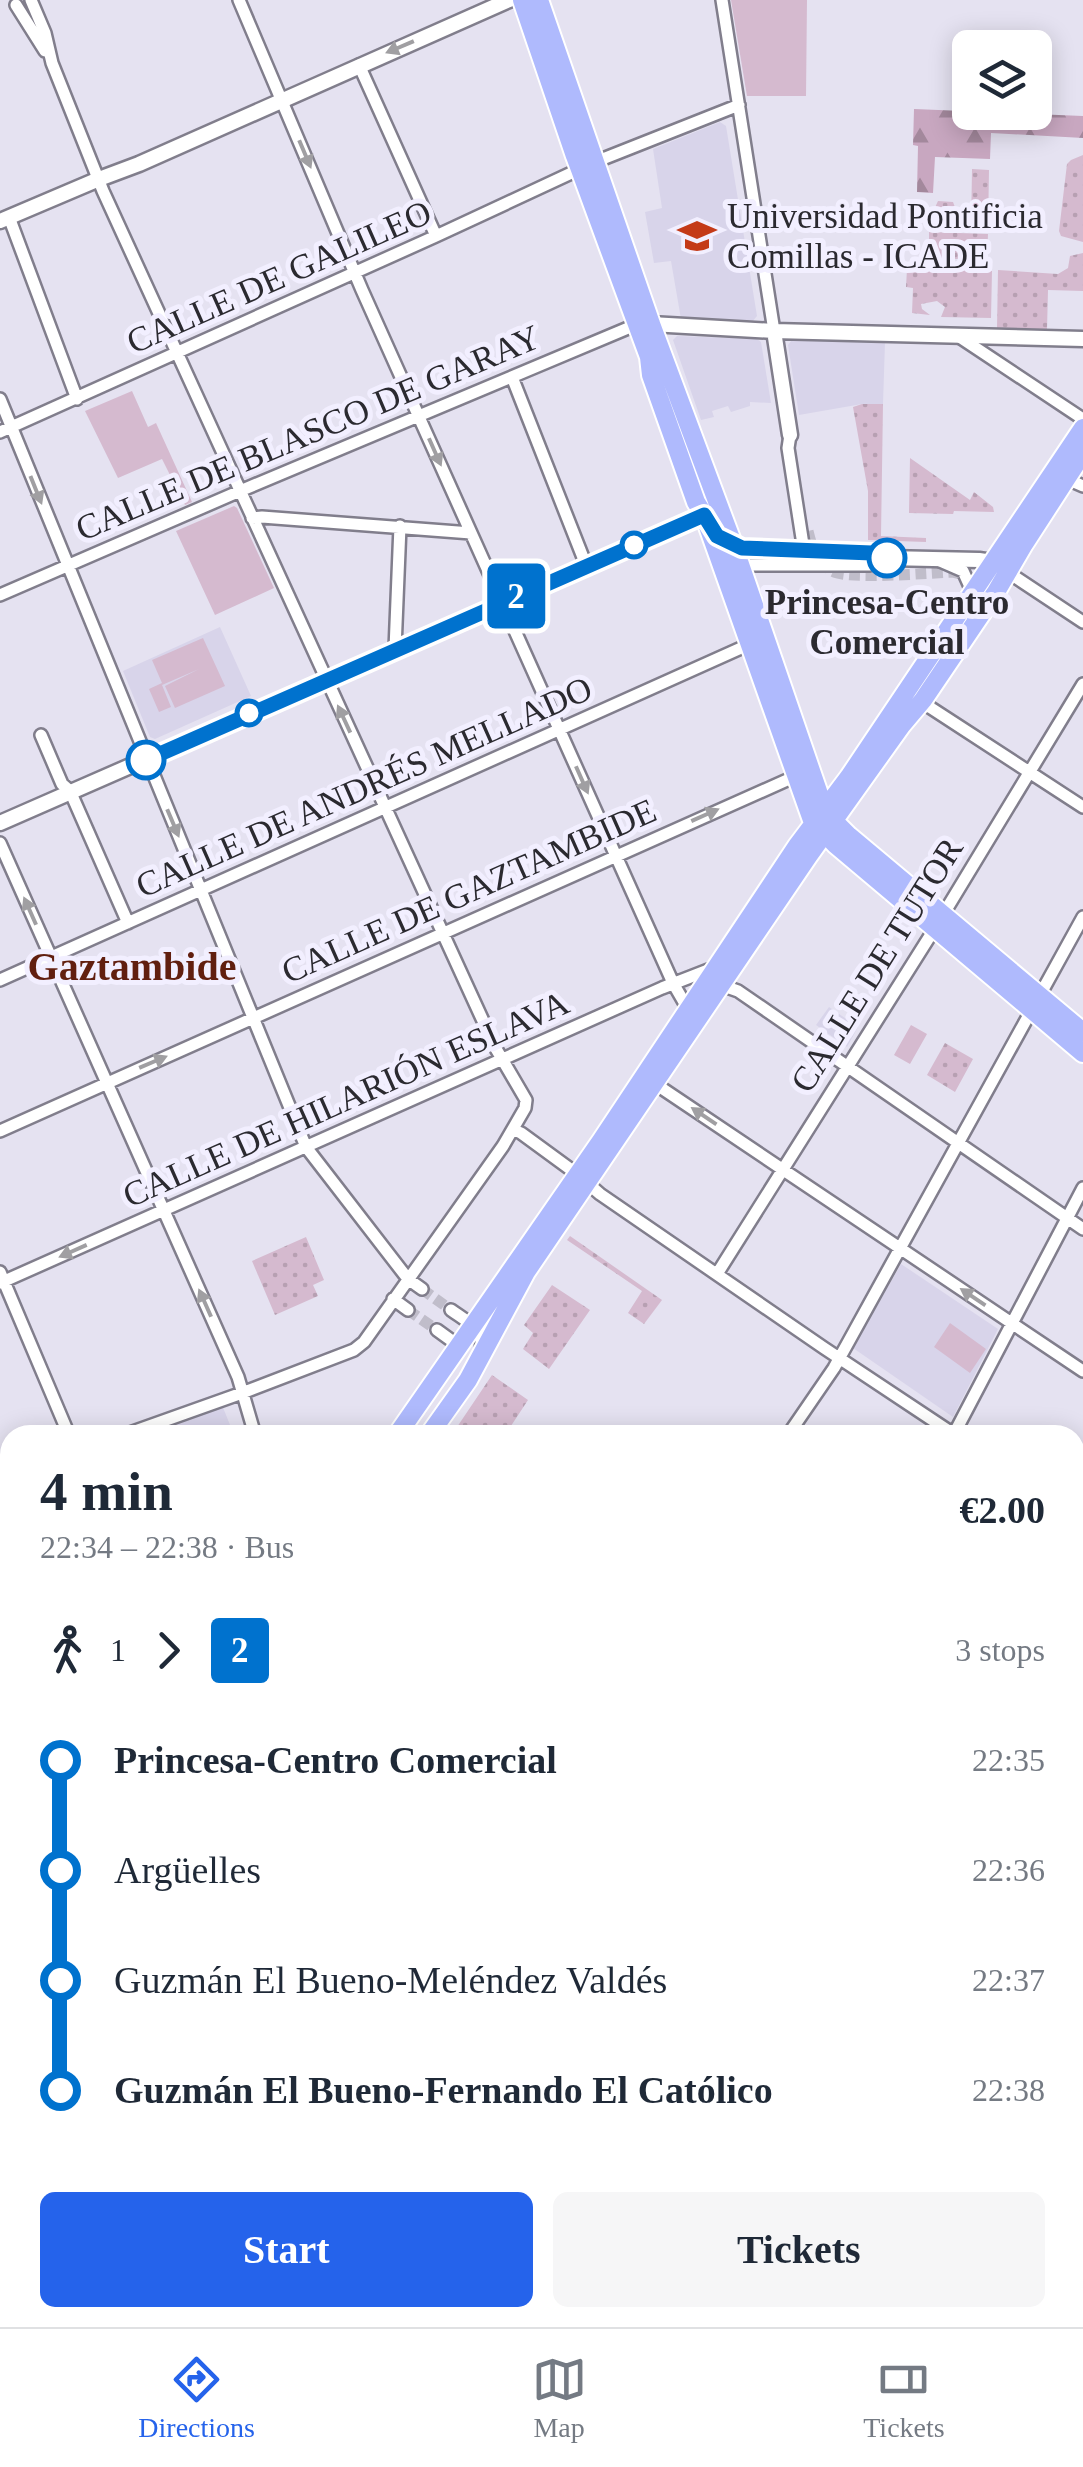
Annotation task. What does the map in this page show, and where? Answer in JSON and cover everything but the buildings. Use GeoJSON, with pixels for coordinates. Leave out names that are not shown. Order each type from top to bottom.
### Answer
{"type":"FeatureCollection","features":[{"type":"Feature","properties":{"kind":"main road"},"geometry":{"type":"LineString","coordinates":[[522,0],[588,166],[707,502],[796,776],[825,822],[849,836],[938,921],[1036,1003],[1083,1053]]}},
{"type":"Feature","properties":{"kind":"main road"},"geometry":{"type":"LineString","coordinates":[[539,0],[588,166]]}},
{"type":"Feature","properties":{"kind":"main road"},"geometry":{"type":"LineString","coordinates":[[644,324],[651,375],[696,502],[707,502]]}},
{"type":"Feature","properties":{"kind":"main road"},"geometry":{"type":"LineString","coordinates":[[404,1425],[583,1178],[825,822],[972,591],[1083,428]]}},
{"type":"Feature","properties":{"kind":"main road"},"geometry":{"type":"LineString","coordinates":[[825,822],[923,700],[1024,544],[1075,482],[1083,454]]}},
{"type":"Feature","properties":{"kind":"main road"},"geometry":{"type":"LineString","coordinates":[[707,502],[725,540],[747,561],[825,822]]}},
{"type":"Feature","properties":{"kind":"main road"},"geometry":{"type":"LineString","coordinates":[[1036,1003],[1083,1032]]}},
{"type":"Feature","properties":{"kind":"main road"},"geometry":{"type":"LineString","coordinates":[[436,1425],[468,1380],[526,1272],[583,1178]]}},
{"type":"Feature","properties":{"kind":"street"},"geometry":{"type":"LineString","coordinates":[[31,0],[52,63]]}},
{"type":"Feature","properties":{"kind":"street"},"geometry":{"type":"LineString","coordinates":[[239,0],[355,273],[673,983],[694,1012]]}},
{"type":"Feature","properties":{"kind":"street"},"geometry":{"type":"LineString","coordinates":[[77,399],[5,219],[139,164],[508,0]]}},
{"type":"Feature","properties":{"kind":"street"},"geometry":{"type":"LineString","coordinates":[[722,0],[808,531]]}},
{"type":"Feature","properties":{"kind":"street"},"geometry":{"type":"LineString","coordinates":[[17,2],[52,63],[176,353],[442,932],[502,1059],[526,1100],[514,1130],[364,1342],[354,1350],[152,1425]]}},
{"type":"Feature","properties":{"kind":"street"},"geometry":{"type":"LineString","coordinates":[[359,65],[436,236]]}},
{"type":"Feature","properties":{"kind":"street","name":"CALLE DE GALILEO"},"geometry":{"type":"LineString","coordinates":[[6,430],[588,166],[739,105]]}},
{"type":"Feature","properties":{"kind":"street"},"geometry":{"type":"LineString","coordinates":[[644,324],[1083,339]]}},
{"type":"Feature","properties":{"kind":"street","name":"CALLE DE BLASCO DE GARAY"},"geometry":{"type":"LineString","coordinates":[[0,596],[419,415],[644,324]]}},
{"type":"Feature","properties":{"kind":"street"},"geometry":{"type":"LineString","coordinates":[[958,336],[1083,419]]}},
{"type":"Feature","properties":{"kind":"street"},"geometry":{"type":"LineString","coordinates":[[512,377],[586,566]]}},
{"type":"Feature","properties":{"kind":"street"},"geometry":{"type":"LineString","coordinates":[[0,400],[6,430],[67,566],[306,1147],[408,1279],[422,1289]]}},
{"type":"Feature","properties":{"kind":"street"},"geometry":{"type":"LineString","coordinates":[[790,436],[788,448],[804,551]]}},
{"type":"Feature","properties":{"kind":"street"},"geometry":{"type":"LineString","coordinates":[[0,823],[586,566],[707,502]]}},
{"type":"Feature","properties":{"kind":"street"},"geometry":{"type":"LineString","coordinates":[[252,518],[472,533]]}},
{"type":"Feature","properties":{"kind":"street"},"geometry":{"type":"LineString","coordinates":[[395,649],[400,526]]}},
{"type":"Feature","properties":{"kind":"street"},"geometry":{"type":"LineString","coordinates":[[725,540],[747,549],[992,562],[1083,622]]}},
{"type":"Feature","properties":{"kind":"street"},"geometry":{"type":"LineString","coordinates":[[747,561],[869,565],[887,558]]}},
{"type":"Feature","properties":{"kind":"street"},"geometry":{"type":"LineString","coordinates":[[936,560],[963,572],[972,591]]}},
{"type":"Feature","properties":{"kind":"street"},"geometry":{"type":"LineString","coordinates":[[901,726],[907,708],[970,614]]}},
{"type":"Feature","properties":{"kind":"street","name":"CALLE DE ANDRÉS MELLADO"},"geometry":{"type":"LineString","coordinates":[[0,980],[750,644]]}},
{"type":"Feature","properties":{"kind":"street","name":"CALLE DE TUTOR"},"geometry":{"type":"LineString","coordinates":[[716,1274],[1083,684]]}},
{"type":"Feature","properties":{"kind":"street"},"geometry":{"type":"LineString","coordinates":[[923,700],[1083,807]]}},
{"type":"Feature","properties":{"kind":"street"},"geometry":{"type":"LineString","coordinates":[[41,735],[128,923]]}},
{"type":"Feature","properties":{"kind":"street","name":"CALLE DE GAZTAMBIDE"},"geometry":{"type":"LineString","coordinates":[[0,1131],[796,776]]}},
{"type":"Feature","properties":{"kind":"street"},"geometry":{"type":"LineString","coordinates":[[0,843],[238,1377],[252,1425]]}},
{"type":"Feature","properties":{"kind":"street"},"geometry":{"type":"LineString","coordinates":[[795,1425],[840,1358],[1083,917]]}},
{"type":"Feature","properties":{"kind":"street"},"geometry":{"type":"LineString","coordinates":[[718,976],[1083,1229]]}},
{"type":"Feature","properties":{"kind":"street","name":"CALLE DE HILARIÓN ESLAVA"},"geometry":{"type":"LineString","coordinates":[[1,1279],[673,983],[718,976]]}},
{"type":"Feature","properties":{"kind":"street"},"geometry":{"type":"LineString","coordinates":[[649,1080],[1083,1372]]}},
{"type":"Feature","properties":{"kind":"street"},"geometry":{"type":"LineString","coordinates":[[514,1130],[600,1194],[941,1425]]}},
{"type":"Feature","properties":{"kind":"street"},"geometry":{"type":"LineString","coordinates":[[960,1425],[1083,1188]]}},
{"type":"Feature","properties":{"kind":"street"},"geometry":{"type":"LineString","coordinates":[[1,1279],[65,1425]]}},
{"type":"Feature","properties":{"kind":"street"},"geometry":{"type":"LineString","coordinates":[[394,1300],[408,1310]]}},
{"type":"Feature","properties":{"kind":"street"},"geometry":{"type":"LineString","coordinates":[[451,1310],[480,1332],[482,1343],[468,1380]]}},
{"type":"Feature","properties":{"kind":"street"},"geometry":{"type":"LineString","coordinates":[[436,1330],[459,1346]]}},
{"type":"Feature","properties":{"kind":"shaded area"},"geometry":{"type":"Polygon","coordinates":[[[731,0],[807,0],[806,96],[747,96],[731,0]]]}},
{"type":"Feature","properties":{"kind":"shaded area","name":"Universidad Pontificia Comillas - ICADE"},"geometry":{"type":"Polygon","coordinates":[[[720,122],[726,126],[757,316],[752,322],[681,319],[671,261],[654,263],[645,212],[662,208],[653,149],[720,122]]]}},
{"type":"Feature","properties":{"kind":"shaded area"},"geometry":{"type":"Polygon","coordinates":[[[1083,155],[1083,242],[1061,236],[1059,231],[1067,164],[1083,155]]]}},
{"type":"Feature","properties":{"kind":"shaded area"},"geometry":{"type":"Polygon","coordinates":[[[972,169],[989,170],[988,230],[971,229],[972,169]]]}},
{"type":"Feature","properties":{"kind":"shaded area"},"geometry":{"type":"Polygon","coordinates":[[[938,201],[953,202],[961,212],[960,229],[932,228],[932,214],[938,201]]]}},
{"type":"Feature","properties":{"kind":"shaded area"},"geometry":{"type":"Polygon","coordinates":[[[929,232],[988,234],[987,260],[929,258],[929,232]]]}},
{"type":"Feature","properties":{"kind":"shaded area"},"geometry":{"type":"Polygon","coordinates":[[[1083,253],[1083,291],[1048,290],[1047,330],[997,328],[998,270],[1058,274],[1068,268],[1070,256],[1083,253]]]}},
{"type":"Feature","properties":{"kind":"shaded area"},"geometry":{"type":"Polygon","coordinates":[[[907,269],[992,271],[991,318],[941,317],[945,307],[937,301],[921,304],[930,315],[912,313],[913,288],[906,287],[907,269]]]}},
{"type":"Feature","properties":{"kind":"shaded area"},"geometry":{"type":"Polygon","coordinates":[[[677,336],[757,339],[761,342],[771,403],[750,402],[750,406],[731,412],[728,406],[712,411],[714,417],[701,420],[673,340],[677,336]]]}},
{"type":"Feature","properties":{"kind":"shaded area"},"geometry":{"type":"Polygon","coordinates":[[[792,340],[885,342],[883,404],[799,415],[788,345],[792,340]]]}},
{"type":"Feature","properties":{"kind":"shaded area"},"geometry":{"type":"Polygon","coordinates":[[[132,391],[148,427],[156,423],[192,502],[185,505],[162,459],[118,478],[85,411],[132,391]]]}},
{"type":"Feature","properties":{"kind":"shaded area"},"geometry":{"type":"Polygon","coordinates":[[[883,404],[881,536],[926,538],[926,542],[868,540],[868,491],[853,407],[883,404]]]}},
{"type":"Feature","properties":{"kind":"shaded area"},"geometry":{"type":"Polygon","coordinates":[[[910,458],[970,500],[974,492],[994,512],[909,513],[910,458]]]}},
{"type":"Feature","properties":{"kind":"shaded area"},"geometry":{"type":"Polygon","coordinates":[[[234,506],[274,588],[215,615],[176,531],[234,506]]]}},
{"type":"Feature","properties":{"kind":"shaded area"},"geometry":{"type":"Polygon","coordinates":[[[220,627],[251,696],[155,739],[150,737],[123,671],[220,627]]]}},
{"type":"Feature","properties":{"kind":"shaded area"},"geometry":{"type":"Polygon","coordinates":[[[203,638],[225,686],[175,708],[165,686],[199,669],[162,685],[171,707],[159,712],[149,689],[162,683],[152,660],[203,638]]]}},
{"type":"Feature","properties":{"kind":"shaded area"},"geometry":{"type":"Polygon","coordinates":[[[829,1007],[858,1027],[847,1047],[816,1025],[829,1007]]]}},
{"type":"Feature","properties":{"kind":"shaded area"},"geometry":{"type":"Polygon","coordinates":[[[911,1025],[927,1034],[910,1064],[894,1055],[911,1025]]]}},
{"type":"Feature","properties":{"kind":"shaded area"},"geometry":{"type":"Polygon","coordinates":[[[945,1043],[973,1059],[955,1092],[927,1075],[945,1043]]]}},
{"type":"Feature","properties":{"kind":"shaded area"},"geometry":{"type":"Polygon","coordinates":[[[570,1236],[662,1300],[644,1324],[628,1313],[642,1291],[567,1240],[570,1236]]]}},
{"type":"Feature","properties":{"kind":"shaded area"},"geometry":{"type":"Polygon","coordinates":[[[306,1237],[324,1280],[313,1285],[318,1296],[275,1315],[252,1261],[306,1237]]]}},
{"type":"Feature","properties":{"kind":"shaded area"},"geometry":{"type":"Polygon","coordinates":[[[901,1264],[998,1329],[953,1417],[853,1348],[901,1264]]]}},
{"type":"Feature","properties":{"kind":"shaded area"},"geometry":{"type":"Polygon","coordinates":[[[552,1285],[590,1310],[549,1369],[523,1349],[533,1333],[524,1325],[552,1285]]]}},
{"type":"Feature","properties":{"kind":"shaded area"},"geometry":{"type":"Polygon","coordinates":[[[950,1323],[986,1349],[970,1373],[934,1347],[950,1323]]]}},
{"type":"Feature","properties":{"kind":"shaded area"},"geometry":{"type":"Polygon","coordinates":[[[492,1375],[528,1400],[512,1425],[458,1425],[492,1375]]]}},
{"type":"Feature","properties":{"kind":"shaded area"},"geometry":{"type":"Polygon","coordinates":[[[220,1400],[230,1425],[151,1425],[220,1400]]]}},
{"type":"Feature","properties":{"kind":"green space"},"geometry":{"type":"Polygon","coordinates":[[[914,109],[952,111],[952,130],[1052,130],[1052,115],[1083,116],[1083,138],[991,133],[990,159],[935,157],[933,193],[917,192],[918,146],[913,145],[914,109]]]}},
{"type":"Feature","properties":{"kind":"tunnel"},"geometry":{"type":"LineString","coordinates":[[808,531],[818,559],[840,574],[965,575]]}},
{"type":"Feature","properties":{"kind":"tunnel"},"geometry":{"type":"LineString","coordinates":[[422,1289],[451,1310]]}},
{"type":"Feature","properties":{"kind":"tunnel"},"geometry":{"type":"LineString","coordinates":[[408,1310],[437,1330]]}},
{"type":"Feature","properties":{"kind":"bus line","name":"2"},"geometry":{"type":"LineString","coordinates":[[146,760],[704,515],[717,536],[742,548],[872,553],[887,558]]}},
{"type":"Feature","properties":{"kind":"place","name":"Universidad Pontificia Comillas - ICADE"},"geometry":{"type":"Point","coordinates":[697,236]}},
{"type":"Feature","properties":{"kind":"place","name":"Princesa-Centro Comercial"},"geometry":{"type":"Point","coordinates":[887,558]}},
{"type":"Feature","properties":{"kind":"district","name":"Gaztambide"},"geometry":{"type":"Point","coordinates":[132,966]}}]}
